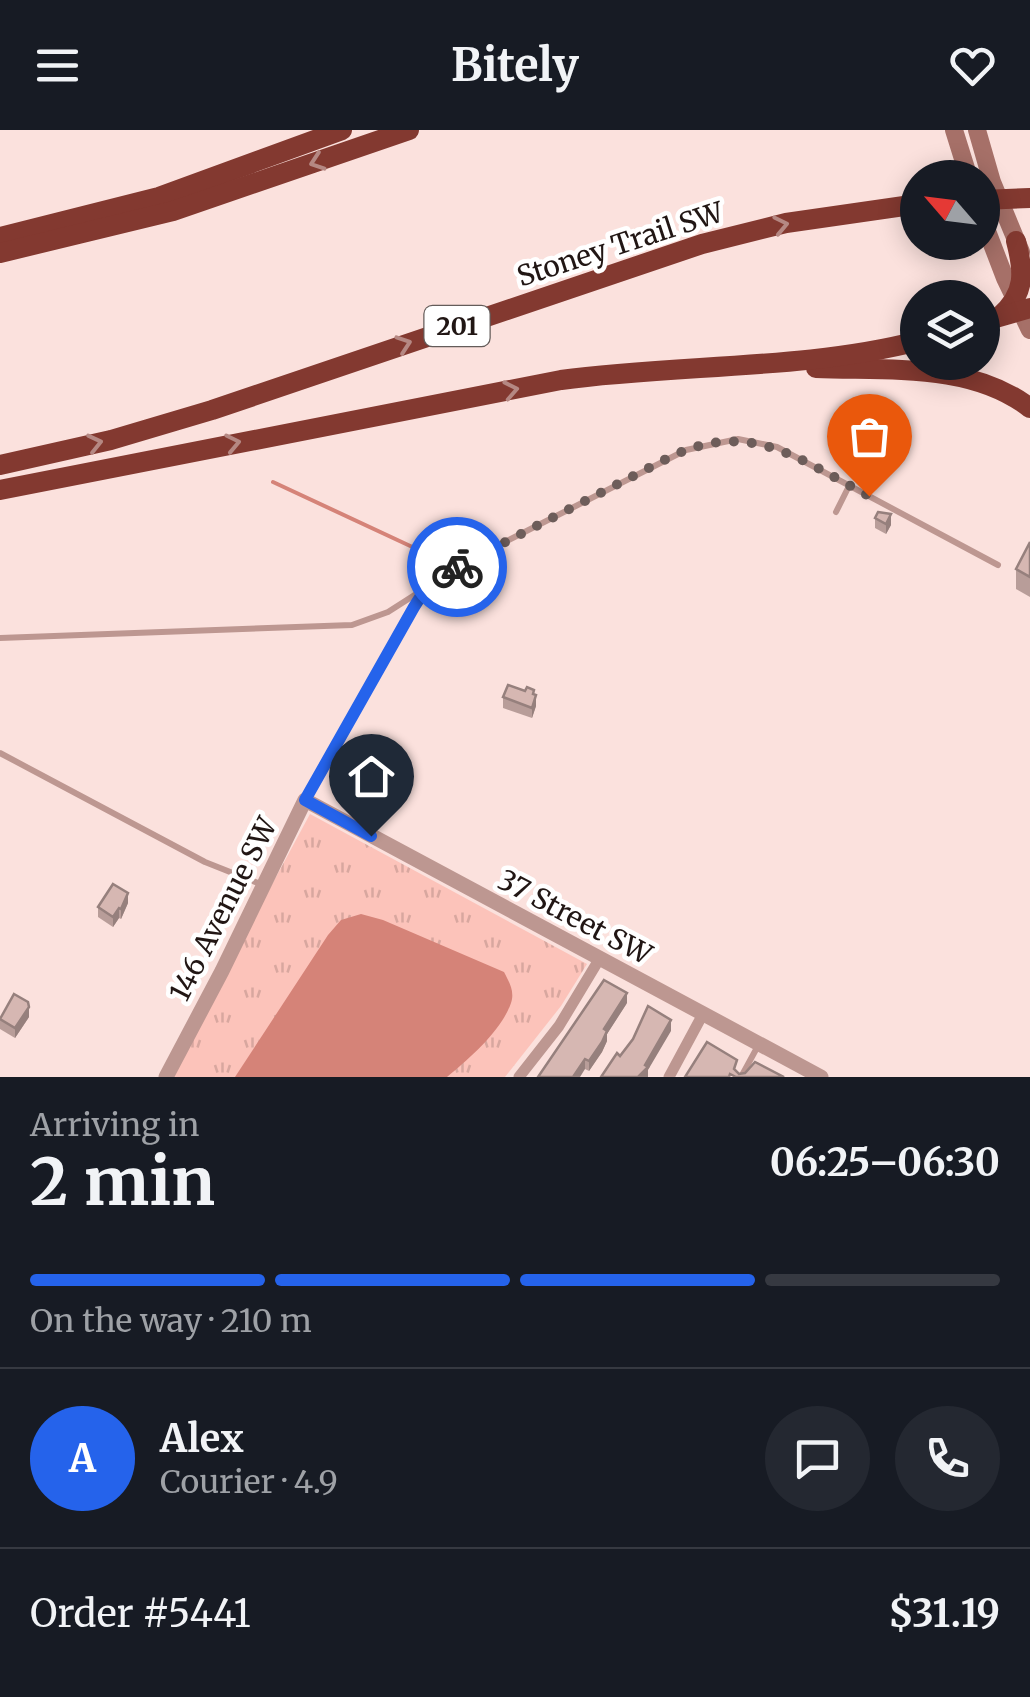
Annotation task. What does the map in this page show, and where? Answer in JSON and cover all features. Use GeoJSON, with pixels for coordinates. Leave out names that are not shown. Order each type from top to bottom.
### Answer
{"type":"FeatureCollection","features":[{"type":"Feature","properties":{"kind":"highway"},"geometry":{"type":"LineString","coordinates":[[0,237],[159,198],[342,130]]}},
{"type":"Feature","properties":{"kind":"highway"},"geometry":{"type":"LineString","coordinates":[[0,253],[173,211],[409,130]]}},
{"type":"Feature","properties":{"kind":"highway"},"geometry":{"type":"LineString","coordinates":[[1000,199],[1030,198]]}},
{"type":"Feature","properties":{"kind":"highway","name":"Stoney Trail SW"},"geometry":{"type":"LineString","coordinates":[[0,464],[111,440],[212,410],[702,244],[804,220],[900,207]]}},
{"type":"Feature","properties":{"kind":"highway"},"geometry":{"type":"LineString","coordinates":[[1010,311],[1023,282],[1016,241]]}},
{"type":"Feature","properties":{"kind":"highway"},"geometry":{"type":"LineString","coordinates":[[0,490],[561,380],[852,354],[900,345]]}},
{"type":"Feature","properties":{"kind":"highway"},"geometry":{"type":"LineString","coordinates":[[744,364],[945,374],[992,386],[1030,408]]}},
{"type":"Feature","properties":{"kind":"main road"},"geometry":{"type":"LineString","coordinates":[[954,130],[963,160]]}},
{"type":"Feature","properties":{"kind":"main road"},"geometry":{"type":"LineString","coordinates":[[977,130],[992,182],[1030,274]]}},
{"type":"Feature","properties":{"kind":"main road"},"geometry":{"type":"LineString","coordinates":[[996,260],[1010,311],[1030,330]]}},
{"type":"Feature","properties":{"kind":"street","name":"146 Avenue SW"},"geometry":{"type":"LineString","coordinates":[[166,1077],[305,800]]}},
{"type":"Feature","properties":{"kind":"street","name":"37 Street SW"},"geometry":{"type":"LineString","coordinates":[[305,800],[821,1077]]}},
{"type":"Feature","properties":{"kind":"street"},"geometry":{"type":"LineString","coordinates":[[519,1077],[559,1026],[600,958]]}},
{"type":"Feature","properties":{"kind":"street"},"geometry":{"type":"LineString","coordinates":[[669,1077],[704,1014]]}},
{"type":"Feature","properties":{"kind":"lane","name":"146 Avenue SW"},"geometry":{"type":"LineString","coordinates":[[305,800],[426,588],[444,573],[672,456],[705,444],[738,440],[778,448],[998,565]]}},
{"type":"Feature","properties":{"kind":"lane"},"geometry":{"type":"LineString","coordinates":[[836,512],[849,486]]}},
{"type":"Feature","properties":{"kind":"lane"},"geometry":{"type":"LineString","coordinates":[[883,518],[889,507]]}},
{"type":"Feature","properties":{"kind":"lane"},"geometry":{"type":"LineString","coordinates":[[0,638],[352,625],[388,612],[426,588]]}},
{"type":"Feature","properties":{"kind":"lane"},"geometry":{"type":"LineString","coordinates":[[0,753],[205,862],[264,885]]}},
{"type":"Feature","properties":{"kind":"lane"},"geometry":{"type":"LineString","coordinates":[[742,1077],[759,1044]]}},
{"type":"Feature","properties":{"kind":"green space"},"geometry":{"type":"Polygon","coordinates":[[[310,814],[587,964],[561,1006],[505,1077],[168,1077],[310,814]]]}},
{"type":"Feature","properties":{"kind":"shaded area"},"geometry":{"type":"Polygon","coordinates":[[[361,914],[504,972],[512,999],[493,1034],[447,1077],[235,1077],[328,935],[341,920],[361,914]]]}},
{"type":"Feature","properties":{"kind":"building"},"geometry":{"type":"Polygon","coordinates":[[[878,512],[891,514],[886,524],[875,518],[878,512]]]}},
{"type":"Feature","properties":{"kind":"building"},"geometry":{"type":"Polygon","coordinates":[[[1030,542],[1030,577],[1016,569],[1030,542]]]}},
{"type":"Feature","properties":{"kind":"building"},"geometry":{"type":"Polygon","coordinates":[[[508,685],[534,690],[532,708],[503,697],[508,685]]]}},
{"type":"Feature","properties":{"kind":"building"},"geometry":{"type":"Polygon","coordinates":[[[113,884],[128,893],[113,917],[98,907],[113,884]]]}},
{"type":"Feature","properties":{"kind":"building"},"geometry":{"type":"Polygon","coordinates":[[[604,980],[627,993],[604,1029],[607,1031],[602,1042],[573,1077],[538,1077],[604,980]]]}},
{"type":"Feature","properties":{"kind":"building"},"geometry":{"type":"Polygon","coordinates":[[[14,994],[28,1002],[29,1007],[15,1028],[0,1019],[14,994]]]}},
{"type":"Feature","properties":{"kind":"building"},"geometry":{"type":"Polygon","coordinates":[[[648,1006],[671,1020],[645,1065],[648,1067],[638,1077],[601,1077],[617,1053],[620,1056],[633,1039],[648,1006]]]}},
{"type":"Feature","properties":{"kind":"building"},"geometry":{"type":"Polygon","coordinates":[[[707,1042],[737,1060],[734,1069],[739,1074],[755,1062],[784,1077],[685,1077],[707,1042]]]}},
{"type":"Feature","properties":{"kind":"waterway"},"geometry":{"type":"LineString","coordinates":[[273,482],[421,551],[450,555]]}},
{"type":"Feature","properties":{"kind":"way so far"},"geometry":{"type":"LineString","coordinates":[[457,567],[672,456],[705,444],[738,440],[778,448],[869,496]]}},
{"type":"Feature","properties":{"kind":"route"},"geometry":{"type":"LineString","coordinates":[[371,836],[305,800],[426,588],[457,567]]}}]}
